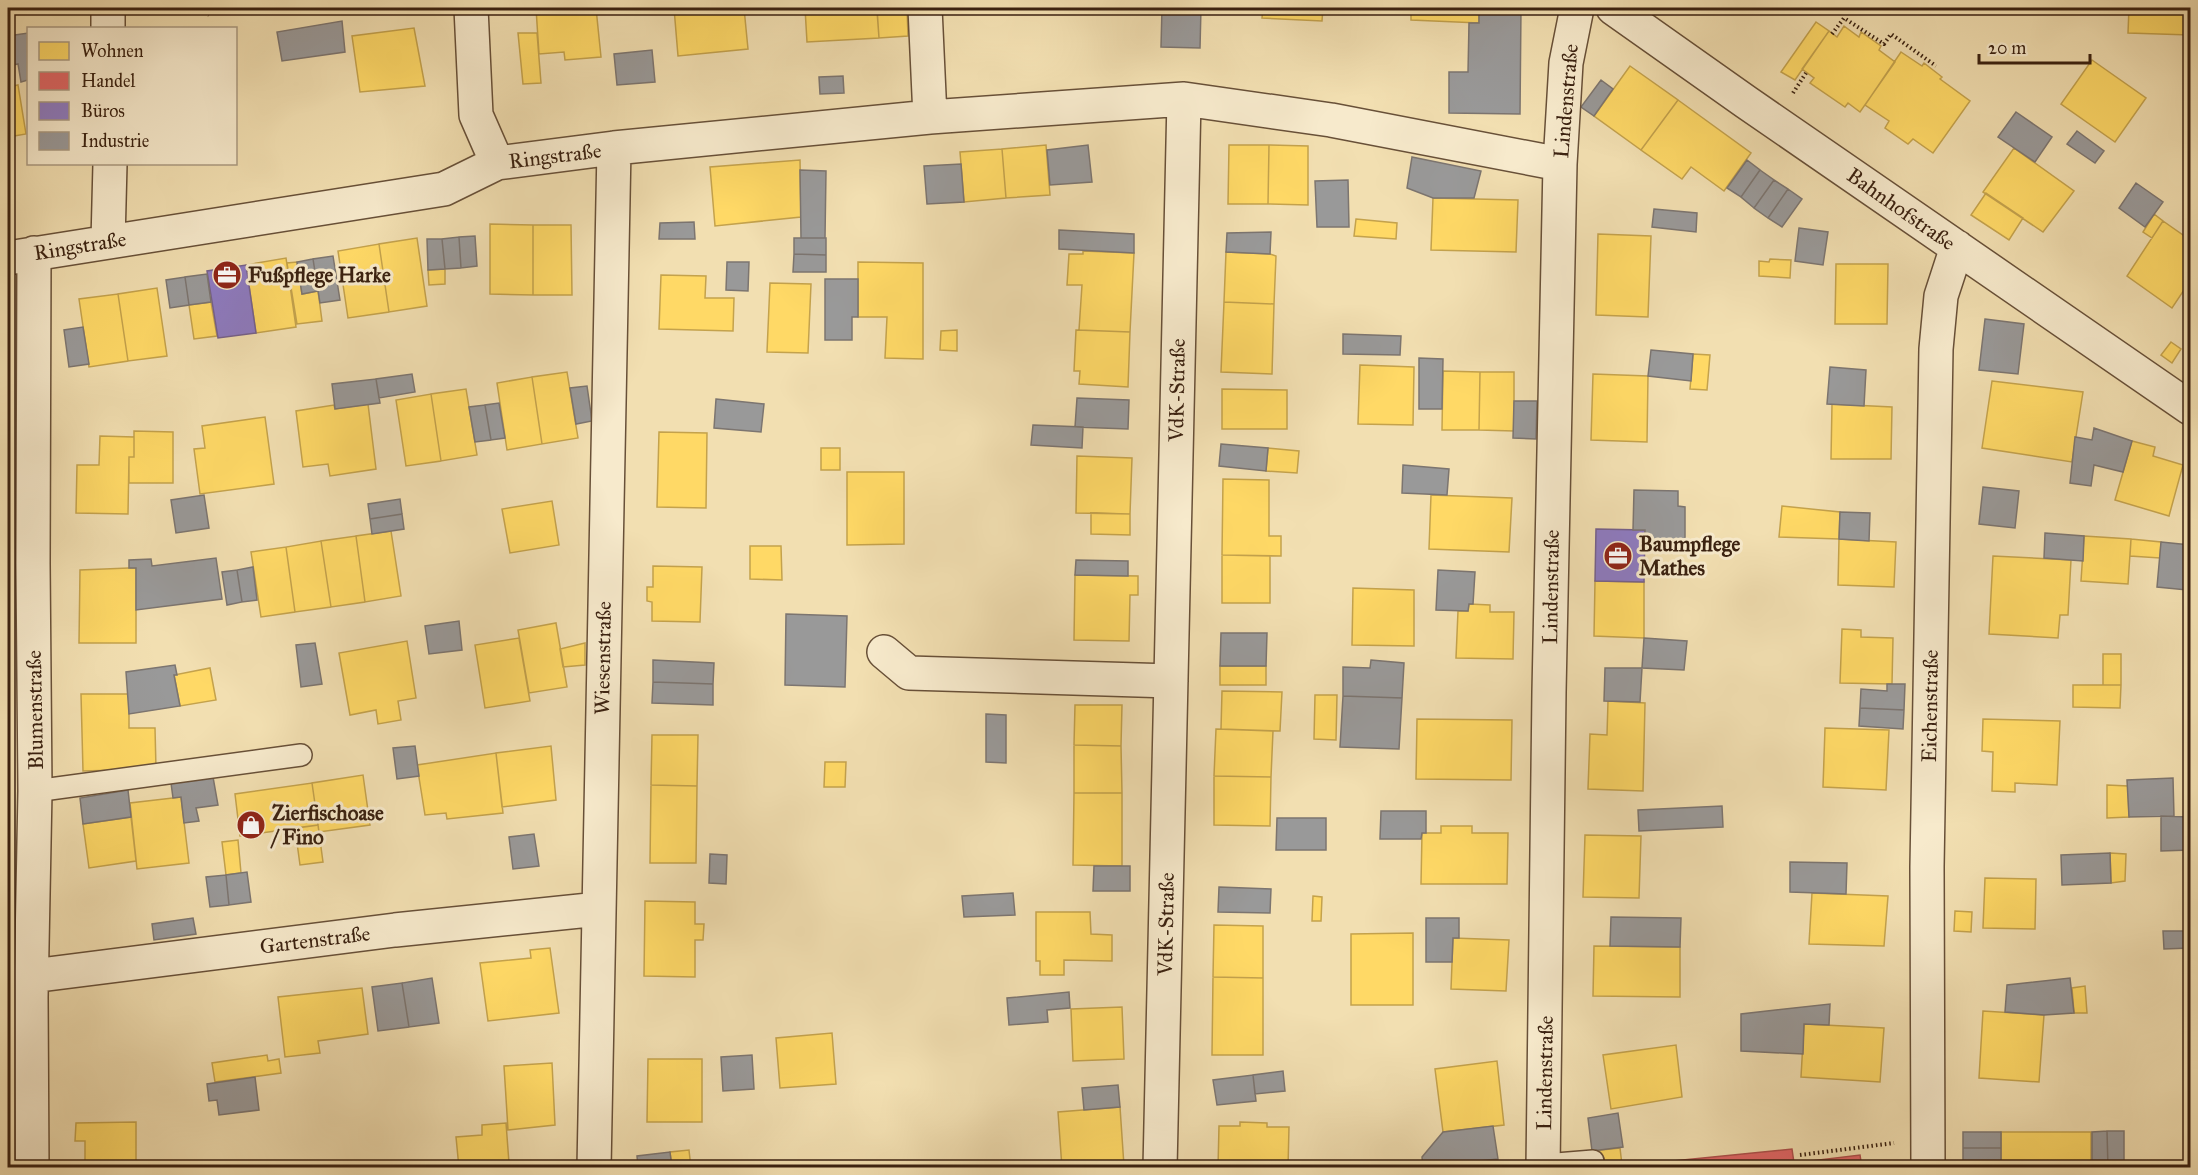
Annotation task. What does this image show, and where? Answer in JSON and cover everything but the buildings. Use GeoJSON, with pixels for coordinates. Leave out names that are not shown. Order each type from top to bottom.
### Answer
{"type":"FeatureCollection","features":[{"type":"Feature","properties":{"kind":"street"},"geometry":{"type":"LineString","coordinates":[[108,8],[108,27]]}},
{"type":"Feature","properties":{"kind":"street"},"geometry":{"type":"LineString","coordinates":[[471,8],[476,115],[496,163]]}},
{"type":"Feature","properties":{"kind":"street"},"geometry":{"type":"LineString","coordinates":[[925,8],[930,117],[1184,99],[1331,120],[1560,164]]}},
{"type":"Feature","properties":{"kind":"street","name":"Lindenstraße"},"geometry":{"type":"LineString","coordinates":[[1544,1166],[1549,692],[1560,164],[1566,63],[1577,8]]}},
{"type":"Feature","properties":{"kind":"street","name":"Bahnhofstraße"},"geometry":{"type":"LineString","coordinates":[[1613,8],[2190,408]]}},
{"type":"Feature","properties":{"kind":"street","name":"VdK-Straße"},"geometry":{"type":"LineString","coordinates":[[1160,1167],[1184,99]]}},
{"type":"Feature","properties":{"kind":"street","name":"Ringstraße"},"geometry":{"type":"LineString","coordinates":[[21,255],[444,189],[496,163],[614,148],[930,117]]}},
{"type":"Feature","properties":{"kind":"street","name":"Wiesenstraße"},"geometry":{"type":"LineString","coordinates":[[594,1167],[614,148]]}},
{"type":"Feature","properties":{"kind":"street"},"geometry":{"type":"LineString","coordinates":[[108,241],[110,165]]}},
{"type":"Feature","properties":{"kind":"street","name":"Eichenstraße"},"geometry":{"type":"LineString","coordinates":[[1928,1153],[1927,867],[1936,348],[1941,296],[1958,247]]}},
{"type":"Feature","properties":{"kind":"street","name":"Blumenstraße"},"geometry":{"type":"LineString","coordinates":[[21,255],[33,553],[35,790],[32,1167]]}},
{"type":"Feature","properties":{"kind":"street"},"geometry":{"type":"LineString","coordinates":[[884,652],[909,673],[1171,681]]}},
{"type":"Feature","properties":{"kind":"street","name":"Gartenstraße"},"geometry":{"type":"LineString","coordinates":[[32,976],[404,929],[599,909]]}},
{"type":"Feature","properties":{"kind":"lane"},"geometry":{"type":"LineString","coordinates":[[35,790],[300,755]]}},
{"type":"Feature","properties":{"kind":"lane"},"geometry":{"type":"LineString","coordinates":[[1544,1166],[1593,1161]]}},
{"type":"Feature","properties":{"kind":"path"},"geometry":{"type":"LineString","coordinates":[[197,8],[209,15]]}},
{"type":"Feature","properties":{"kind":"path"},"geometry":{"type":"LineString","coordinates":[[1832,34],[1844,18],[1884,44],[1891,34],[1936,66]]}},
{"type":"Feature","properties":{"kind":"path"},"geometry":{"type":"LineString","coordinates":[[1800,1155],[1928,1153]]}},
{"type":"Feature","properties":{"kind":"place","name":"Fußpflege Harke"},"geometry":{"type":"Point","coordinates":[227,275]}},
{"type":"Feature","properties":{"kind":"place","name":"Baumpflege Mathes"},"geometry":{"type":"Point","coordinates":[1618,556]}},
{"type":"Feature","properties":{"kind":"place","name":"Zierfischoase / Fino"},"geometry":{"type":"Point","coordinates":[251,825]}}]}
